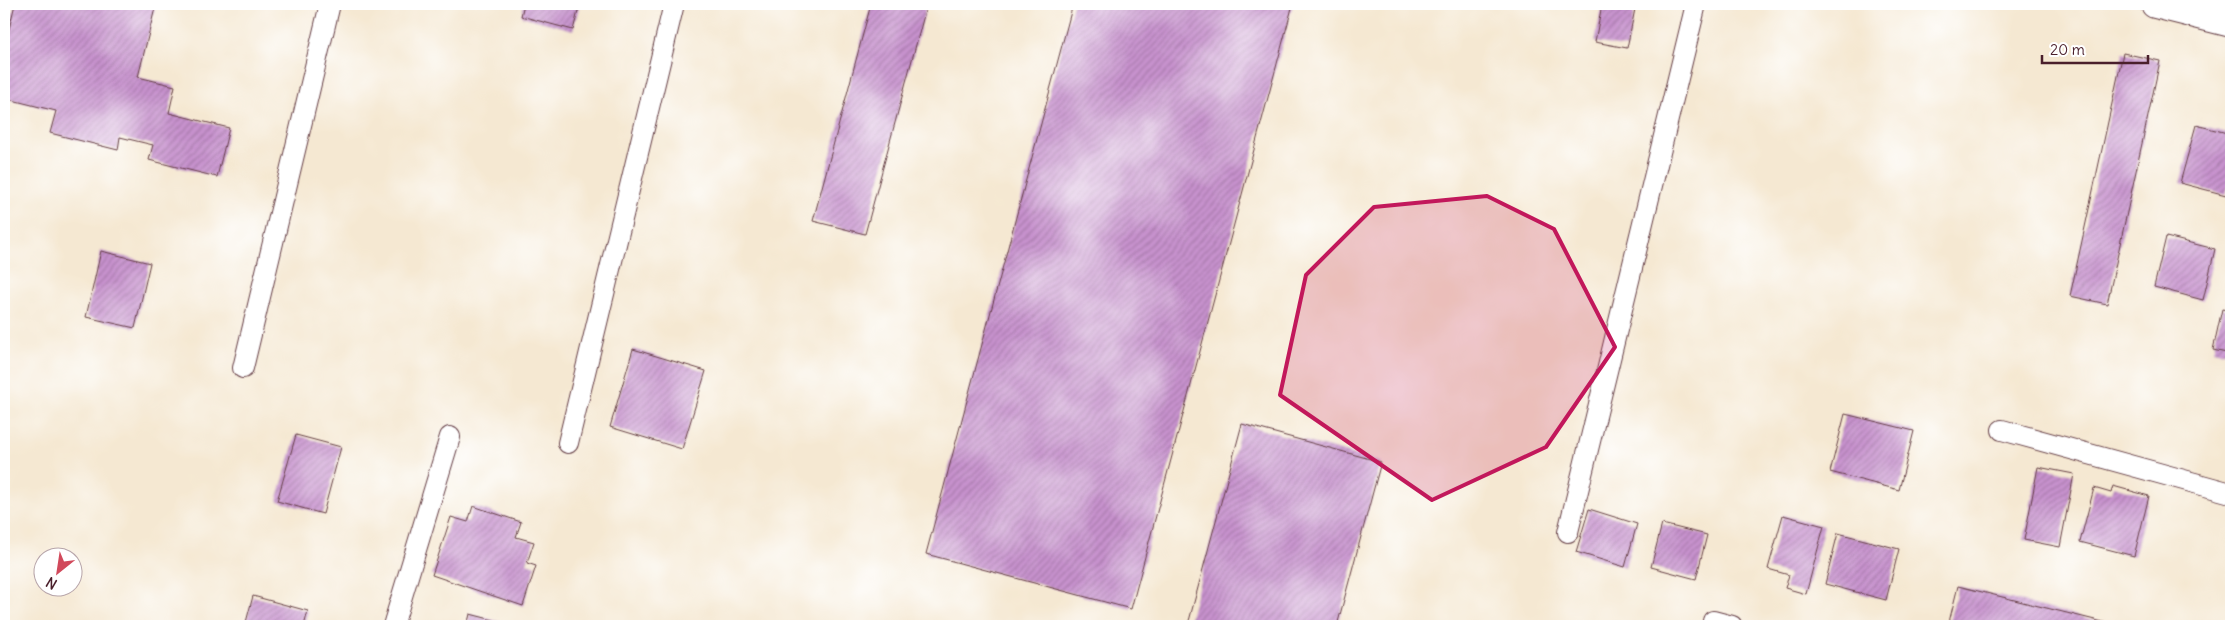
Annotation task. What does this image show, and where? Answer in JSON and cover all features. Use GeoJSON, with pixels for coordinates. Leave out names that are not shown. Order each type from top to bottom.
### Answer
{"type":"FeatureCollection","features":[{"type":"Feature","properties":{"kind":"street"},"geometry":{"type":"LineString","coordinates":[[2155,4],[2231,23]]}},
{"type":"Feature","properties":{"kind":"lane"},"geometry":{"type":"LineString","coordinates":[[243,368],[330,4]]}},
{"type":"Feature","properties":{"kind":"lane"},"geometry":{"type":"LineString","coordinates":[[568,443],[674,4]]}},
{"type":"Feature","properties":{"kind":"lane"},"geometry":{"type":"LineString","coordinates":[[1568,532],[1696,4]]}},
{"type":"Feature","properties":{"kind":"lane"},"geometry":{"type":"LineString","coordinates":[[2002,430],[2231,493]]}},
{"type":"Feature","properties":{"kind":"lane"},"geometry":{"type":"LineString","coordinates":[[393,626],[450,437]]}},
{"type":"Feature","properties":{"kind":"highlighted area"},"geometry":{"type":"Polygon","coordinates":[[[1487,196],[1554,229],[1615,347],[1546,447],[1432,500],[1280,395],[1306,275],[1374,207],[1487,196]]]}},
{"type":"Feature","properties":{"kind":"building"},"geometry":{"type":"Polygon","coordinates":[[[15,4],[156,4],[138,77],[175,86],[169,113],[229,128],[217,177],[149,160],[153,145],[120,137],[118,150],[50,133],[56,111],[4,98],[4,50],[15,4]]]}},
{"type":"Feature","properties":{"kind":"building"},"geometry":{"type":"Polygon","coordinates":[[[524,4],[580,4],[573,30],[521,16],[524,4]]]}},
{"type":"Feature","properties":{"kind":"building"},"geometry":{"type":"Polygon","coordinates":[[[871,4],[927,4],[865,234],[813,221],[871,4]]]}},
{"type":"Feature","properties":{"kind":"building"},"geometry":{"type":"Polygon","coordinates":[[[1073,4],[1293,4],[1131,609],[926,554],[1073,4]]]}},
{"type":"Feature","properties":{"kind":"building"},"geometry":{"type":"Polygon","coordinates":[[[1602,4],[1636,4],[1627,48],[1595,42],[1602,4]]]}},
{"type":"Feature","properties":{"kind":"building"},"geometry":{"type":"Polygon","coordinates":[[[2123,53],[2160,61],[2107,304],[2070,296],[2123,53]]]}},
{"type":"Feature","properties":{"kind":"building"},"geometry":{"type":"Polygon","coordinates":[[[2196,125],[2231,134],[2231,177],[2226,195],[2180,183],[2196,125]]]}},
{"type":"Feature","properties":{"kind":"building"},"geometry":{"type":"Polygon","coordinates":[[[2166,237],[2215,249],[2203,300],[2154,287],[2166,237]]]}},
{"type":"Feature","properties":{"kind":"building"},"geometry":{"type":"Polygon","coordinates":[[[101,251],[150,263],[135,328],[86,317],[101,251]]]}},
{"type":"Feature","properties":{"kind":"building"},"geometry":{"type":"Polygon","coordinates":[[[2222,309],[2231,311],[2231,354],[2213,350],[2222,309]]]}},
{"type":"Feature","properties":{"kind":"building"},"geometry":{"type":"Polygon","coordinates":[[[633,349],[706,371],[682,449],[610,427],[633,349]]]}},
{"type":"Feature","properties":{"kind":"building"},"geometry":{"type":"Polygon","coordinates":[[[1845,414],[1914,431],[1899,490],[1830,472],[1845,414]]]}},
{"type":"Feature","properties":{"kind":"building"},"geometry":{"type":"Polygon","coordinates":[[[1242,424],[1381,462],[1337,626],[1208,626],[1189,621],[1242,424]]]}},
{"type":"Feature","properties":{"kind":"building"},"geometry":{"type":"Polygon","coordinates":[[[296,435],[341,447],[323,514],[277,501],[296,435]]]}},
{"type":"Feature","properties":{"kind":"building"},"geometry":{"type":"Polygon","coordinates":[[[2038,467],[2074,474],[2060,547],[2024,540],[2038,467]]]}},
{"type":"Feature","properties":{"kind":"building"},"geometry":{"type":"Polygon","coordinates":[[[2113,486],[2149,496],[2134,556],[2080,542],[2094,488],[2111,493],[2113,486]]]}},
{"type":"Feature","properties":{"kind":"building"},"geometry":{"type":"Polygon","coordinates":[[[473,506],[521,522],[516,537],[534,542],[527,563],[536,566],[523,606],[432,575],[451,517],[468,522],[473,506]]]}},
{"type":"Feature","properties":{"kind":"building"},"geometry":{"type":"Polygon","coordinates":[[[1589,509],[1637,524],[1625,567],[1576,552],[1589,509]]]}},
{"type":"Feature","properties":{"kind":"building"},"geometry":{"type":"Polygon","coordinates":[[[1783,515],[1824,526],[1806,594],[1785,588],[1789,575],[1768,569],[1783,515]]]}},
{"type":"Feature","properties":{"kind":"building"},"geometry":{"type":"Polygon","coordinates":[[[1662,524],[1707,535],[1696,579],[1651,567],[1662,524]]]}},
{"type":"Feature","properties":{"kind":"building"},"geometry":{"type":"Polygon","coordinates":[[[1838,533],[1899,549],[1886,600],[1825,584],[1838,533]]]}},
{"type":"Feature","properties":{"kind":"building"},"geometry":{"type":"Polygon","coordinates":[[[1958,586],[2111,624],[2111,626],[1948,626],[1958,586]]]}},
{"type":"Feature","properties":{"kind":"building"},"geometry":{"type":"Polygon","coordinates":[[[253,596],[308,611],[304,626],[245,626],[253,596]]]}},
{"type":"Feature","properties":{"kind":"building"},"geometry":{"type":"Polygon","coordinates":[[[470,614],[517,626],[467,626],[470,614]]]}}]}
